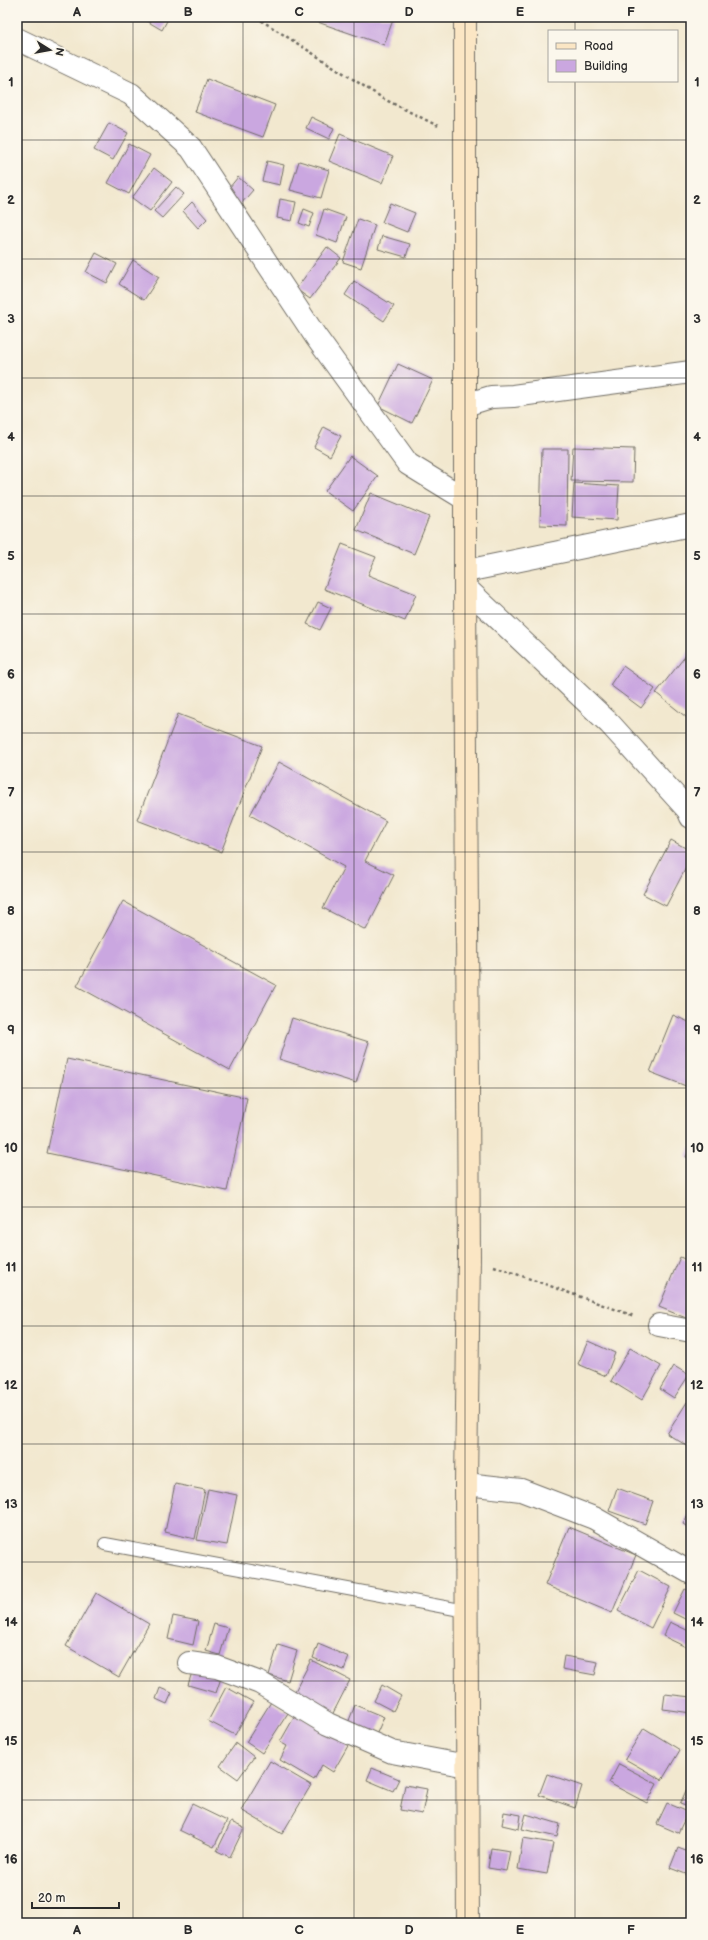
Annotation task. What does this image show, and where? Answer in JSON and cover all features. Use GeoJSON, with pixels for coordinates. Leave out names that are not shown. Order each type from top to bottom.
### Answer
{"type":"FeatureCollection","features":[{"type":"Feature","properties":{"kind":"main road"},"geometry":{"type":"LineString","coordinates":[[466,17],[465,499],[469,1257],[466,1484],[468,1923]]}},
{"type":"Feature","properties":{"kind":"street"},"geometry":{"type":"LineString","coordinates":[[17,38],[131,94],[190,148],[316,337],[408,464],[465,499]]}},
{"type":"Feature","properties":{"kind":"street"},"geometry":{"type":"LineString","coordinates":[[466,405],[491,397],[513,396],[691,372]]}},
{"type":"Feature","properties":{"kind":"street"},"geometry":{"type":"LineString","coordinates":[[466,579],[691,525]]}},
{"type":"Feature","properties":{"kind":"street"},"geometry":{"type":"LineString","coordinates":[[466,579],[610,724],[688,810],[691,817]]}},
{"type":"Feature","properties":{"kind":"street"},"geometry":{"type":"LineString","coordinates":[[659,1325],[691,1331]]}},
{"type":"Feature","properties":{"kind":"street"},"geometry":{"type":"LineString","coordinates":[[466,1484],[521,1490],[594,1518],[691,1573]]}},
{"type":"Feature","properties":{"kind":"street"},"geometry":{"type":"LineString","coordinates":[[189,1663],[217,1667],[260,1683],[328,1724],[392,1752],[467,1766]]}},
{"type":"Feature","properties":{"kind":"lane"},"geometry":{"type":"LineString","coordinates":[[105,1544],[466,1611]]}},
{"type":"Feature","properties":{"kind":"path"},"geometry":{"type":"LineString","coordinates":[[256,17],[384,99],[466,140]]}},
{"type":"Feature","properties":{"kind":"path"},"geometry":{"type":"LineString","coordinates":[[469,1257],[659,1325]]}},
{"type":"Feature","properties":{"kind":"building"},"geometry":{"type":"Polygon","coordinates":[[[140,17],[169,17],[162,30],[140,17]]]}},
{"type":"Feature","properties":{"kind":"building"},"geometry":{"type":"Polygon","coordinates":[[[303,17],[394,17],[384,45],[303,17]]]}},
{"type":"Feature","properties":{"kind":"building"},"geometry":{"type":"Polygon","coordinates":[[[207,79],[275,105],[263,137],[195,112],[207,79]]]}},
{"type":"Feature","properties":{"kind":"building"},"geometry":{"type":"Polygon","coordinates":[[[311,117],[334,128],[329,139],[306,128],[311,117]]]}},
{"type":"Feature","properties":{"kind":"building"},"geometry":{"type":"Polygon","coordinates":[[[109,123],[128,133],[113,160],[94,150],[109,123]]]}},
{"type":"Feature","properties":{"kind":"building"},"geometry":{"type":"Polygon","coordinates":[[[340,134],[393,156],[382,183],[329,161],[340,134]]]}},
{"type":"Feature","properties":{"kind":"building"},"geometry":{"type":"Polygon","coordinates":[[[129,144],[150,155],[129,194],[108,183],[129,144]]]}},
{"type":"Feature","properties":{"kind":"building"},"geometry":{"type":"Polygon","coordinates":[[[267,161],[284,165],[280,185],[262,181],[267,161]]]}},
{"type":"Feature","properties":{"kind":"building"},"geometry":{"type":"Polygon","coordinates":[[[299,161],[329,170],[321,198],[290,190],[299,161]]]}},
{"type":"Feature","properties":{"kind":"building"},"geometry":{"type":"Polygon","coordinates":[[[154,168],[172,182],[150,211],[132,198],[154,168]]]}},
{"type":"Feature","properties":{"kind":"building"},"geometry":{"type":"Polygon","coordinates":[[[238,177],[253,190],[240,205],[225,193],[238,177]]]}},
{"type":"Feature","properties":{"kind":"building"},"geometry":{"type":"Polygon","coordinates":[[[176,187],[184,194],[162,218],[154,211],[176,187]]]}},
{"type":"Feature","properties":{"kind":"building"},"geometry":{"type":"Polygon","coordinates":[[[280,199],[296,202],[292,221],[277,218],[280,199]]]}},
{"type":"Feature","properties":{"kind":"building"},"geometry":{"type":"Polygon","coordinates":[[[192,202],[207,219],[198,228],[183,211],[192,202]]]}},
{"type":"Feature","properties":{"kind":"building"},"geometry":{"type":"Polygon","coordinates":[[[390,203],[415,213],[407,232],[382,222],[390,203]]]}},
{"type":"Feature","properties":{"kind":"building"},"geometry":{"type":"Polygon","coordinates":[[[304,209],[314,213],[309,227],[299,223],[304,209]]]}},
{"type":"Feature","properties":{"kind":"building"},"geometry":{"type":"Polygon","coordinates":[[[324,209],[346,217],[337,243],[316,235],[324,209]]]}},
{"type":"Feature","properties":{"kind":"building"},"geometry":{"type":"Polygon","coordinates":[[[358,219],[375,225],[361,268],[343,262],[358,219]]]}},
{"type":"Feature","properties":{"kind":"building"},"geometry":{"type":"Polygon","coordinates":[[[382,236],[410,244],[406,257],[378,249],[382,236]]]}},
{"type":"Feature","properties":{"kind":"building"},"geometry":{"type":"Polygon","coordinates":[[[327,247],[341,258],[310,299],[296,289],[327,247]]]}},
{"type":"Feature","properties":{"kind":"building"},"geometry":{"type":"Polygon","coordinates":[[[96,253],[117,264],[107,283],[86,272],[96,253]]]}},
{"type":"Feature","properties":{"kind":"building"},"geometry":{"type":"Polygon","coordinates":[[[133,260],[159,277],[144,300],[119,284],[133,260]]]}},
{"type":"Feature","properties":{"kind":"building"},"geometry":{"type":"Polygon","coordinates":[[[354,281],[394,306],[384,321],[345,295],[354,281]]]}},
{"type":"Feature","properties":{"kind":"building"},"geometry":{"type":"Polygon","coordinates":[[[398,364],[433,380],[412,423],[378,406],[398,364]]]}},
{"type":"Feature","properties":{"kind":"building"},"geometry":{"type":"Polygon","coordinates":[[[324,427],[341,436],[330,456],[314,447],[324,427]]]}},
{"type":"Feature","properties":{"kind":"building"},"geometry":{"type":"Polygon","coordinates":[[[573,447],[634,449],[633,482],[571,481],[573,447]]]}},
{"type":"Feature","properties":{"kind":"building"},"geometry":{"type":"Polygon","coordinates":[[[542,449],[568,449],[567,526],[540,525],[542,449]]]}},
{"type":"Feature","properties":{"kind":"building"},"geometry":{"type":"Polygon","coordinates":[[[350,456],[378,476],[353,511],[325,491],[350,456]]]}},
{"type":"Feature","properties":{"kind":"building"},"geometry":{"type":"Polygon","coordinates":[[[574,483],[619,486],[617,520],[572,517],[574,483]]]}},
{"type":"Feature","properties":{"kind":"building"},"geometry":{"type":"Polygon","coordinates":[[[371,493],[429,517],[414,554],[356,530],[371,493]]]}},
{"type":"Feature","properties":{"kind":"building"},"geometry":{"type":"Polygon","coordinates":[[[342,544],[376,557],[368,575],[416,594],[405,621],[324,589],[342,544]]]}},
{"type":"Feature","properties":{"kind":"building"},"geometry":{"type":"Polygon","coordinates":[[[318,602],[331,608],[320,630],[307,624],[318,602]]]}},
{"type":"Feature","properties":{"kind":"building"},"geometry":{"type":"Polygon","coordinates":[[[691,649],[691,721],[656,693],[691,649]]]}},
{"type":"Feature","properties":{"kind":"building"},"geometry":{"type":"Polygon","coordinates":[[[623,666],[655,689],[641,708],[610,685],[623,666]]]}},
{"type":"Feature","properties":{"kind":"building"},"geometry":{"type":"Polygon","coordinates":[[[178,714],[262,746],[221,852],[137,820],[178,714]]]}},
{"type":"Feature","properties":{"kind":"building"},"geometry":{"type":"Polygon","coordinates":[[[279,762],[386,821],[365,861],[394,875],[366,930],[323,908],[344,867],[250,815],[279,762]]]}},
{"type":"Feature","properties":{"kind":"building"},"geometry":{"type":"Polygon","coordinates":[[[671,840],[691,851],[691,858],[666,906],[643,894],[671,840]]]}},
{"type":"Feature","properties":{"kind":"building"},"geometry":{"type":"Polygon","coordinates":[[[123,901],[276,985],[230,1070],[77,986],[123,901]]]}},
{"type":"Feature","properties":{"kind":"building"},"geometry":{"type":"Polygon","coordinates":[[[673,1015],[691,1023],[691,1088],[650,1072],[673,1015]]]}},
{"type":"Feature","properties":{"kind":"building"},"geometry":{"type":"Polygon","coordinates":[[[292,1018],[369,1042],[356,1083],[279,1059],[292,1018]]]}},
{"type":"Feature","properties":{"kind":"building"},"geometry":{"type":"Polygon","coordinates":[[[67,1059],[247,1098],[227,1191],[47,1153],[67,1059]]]}},
{"type":"Feature","properties":{"kind":"building"},"geometry":{"type":"Polygon","coordinates":[[[691,1146],[691,1159],[686,1157],[691,1146]]]}},
{"type":"Feature","properties":{"kind":"building"},"geometry":{"type":"Polygon","coordinates":[[[680,1257],[691,1262],[691,1320],[659,1307],[680,1257]]]}},
{"type":"Feature","properties":{"kind":"building"},"geometry":{"type":"Polygon","coordinates":[[[588,1341],[615,1353],[606,1376],[578,1364],[588,1341]]]}},
{"type":"Feature","properties":{"kind":"building"},"geometry":{"type":"Polygon","coordinates":[[[630,1348],[661,1366],[642,1400],[611,1381],[630,1348]]]}},
{"type":"Feature","properties":{"kind":"building"},"geometry":{"type":"Polygon","coordinates":[[[674,1366],[689,1375],[674,1398],[660,1389],[674,1366]]]}},
{"type":"Feature","properties":{"kind":"building"},"geometry":{"type":"Polygon","coordinates":[[[687,1402],[691,1405],[691,1448],[667,1434],[687,1402]]]}},
{"type":"Feature","properties":{"kind":"building"},"geometry":{"type":"Polygon","coordinates":[[[175,1484],[205,1490],[195,1539],[165,1532],[175,1484]]]}},
{"type":"Feature","properties":{"kind":"building"},"geometry":{"type":"Polygon","coordinates":[[[617,1488],[653,1501],[645,1524],[609,1511],[617,1488]]]}},
{"type":"Feature","properties":{"kind":"building"},"geometry":{"type":"Polygon","coordinates":[[[208,1489],[237,1495],[227,1545],[197,1540],[208,1489]]]}},
{"type":"Feature","properties":{"kind":"building"},"geometry":{"type":"Polygon","coordinates":[[[691,1509],[691,1529],[683,1524],[691,1509]]]}},
{"type":"Feature","properties":{"kind":"building"},"geometry":{"type":"Polygon","coordinates":[[[569,1527],[636,1555],[612,1613],[545,1585],[569,1527]]]}},
{"type":"Feature","properties":{"kind":"building"},"geometry":{"type":"Polygon","coordinates":[[[639,1570],[671,1587],[651,1628],[618,1611],[639,1570]]]}},
{"type":"Feature","properties":{"kind":"building"},"geometry":{"type":"Polygon","coordinates":[[[685,1589],[691,1592],[691,1622],[673,1613],[685,1589]]]}},
{"type":"Feature","properties":{"kind":"building"},"geometry":{"type":"Polygon","coordinates":[[[96,1593],[149,1624],[119,1677],[66,1646],[96,1593]]]}},
{"type":"Feature","properties":{"kind":"building"},"geometry":{"type":"Polygon","coordinates":[[[173,1616],[198,1621],[193,1645],[168,1639],[173,1616]]]}},
{"type":"Feature","properties":{"kind":"building"},"geometry":{"type":"Polygon","coordinates":[[[670,1622],[691,1632],[690,1649],[663,1636],[670,1622]]]}},
{"type":"Feature","properties":{"kind":"building"},"geometry":{"type":"Polygon","coordinates":[[[214,1624],[228,1628],[220,1655],[206,1651],[214,1624]]]}},
{"type":"Feature","properties":{"kind":"building"},"geometry":{"type":"Polygon","coordinates":[[[318,1644],[349,1657],[344,1670],[313,1658],[318,1644]]]}},
{"type":"Feature","properties":{"kind":"building"},"geometry":{"type":"Polygon","coordinates":[[[278,1645],[297,1651],[288,1681],[269,1675],[278,1645]]]}},
{"type":"Feature","properties":{"kind":"building"},"geometry":{"type":"Polygon","coordinates":[[[564,1656],[598,1662],[595,1675],[562,1669],[564,1656]]]}},
{"type":"Feature","properties":{"kind":"building"},"geometry":{"type":"Polygon","coordinates":[[[311,1660],[350,1680],[330,1719],[291,1699],[311,1660]]]}},
{"type":"Feature","properties":{"kind":"building"},"geometry":{"type":"Polygon","coordinates":[[[691,1664],[691,1674],[687,1673],[691,1664]]]}},
{"type":"Feature","properties":{"kind":"building"},"geometry":{"type":"Polygon","coordinates":[[[193,1669],[221,1678],[216,1693],[188,1685],[193,1669]]]}},
{"type":"Feature","properties":{"kind":"building"},"geometry":{"type":"Polygon","coordinates":[[[382,1685],[401,1696],[393,1711],[374,1701],[382,1685]]]}},
{"type":"Feature","properties":{"kind":"building"},"geometry":{"type":"Polygon","coordinates":[[[226,1687],[253,1702],[235,1735],[208,1721],[226,1687]]]}},
{"type":"Feature","properties":{"kind":"building"},"geometry":{"type":"Polygon","coordinates":[[[160,1688],[172,1693],[167,1704],[156,1699],[160,1688]]]}},
{"type":"Feature","properties":{"kind":"building"},"geometry":{"type":"Polygon","coordinates":[[[665,1694],[691,1697],[691,1713],[663,1709],[665,1694]]]}},
{"type":"Feature","properties":{"kind":"building"},"geometry":{"type":"Polygon","coordinates":[[[271,1702],[288,1713],[262,1753],[246,1742],[271,1702]]]}},
{"type":"Feature","properties":{"kind":"building"},"geometry":{"type":"Polygon","coordinates":[[[355,1705],[384,1717],[376,1735],[348,1723],[355,1705]]]}},
{"type":"Feature","properties":{"kind":"building"},"geometry":{"type":"Polygon","coordinates":[[[296,1714],[349,1744],[333,1772],[322,1765],[314,1780],[280,1760],[287,1746],[280,1742],[296,1714]]]}},
{"type":"Feature","properties":{"kind":"building"},"geometry":{"type":"Polygon","coordinates":[[[644,1728],[680,1750],[662,1780],[625,1759],[644,1728]]]}},
{"type":"Feature","properties":{"kind":"building"},"geometry":{"type":"Polygon","coordinates":[[[236,1743],[254,1757],[238,1779],[220,1766],[236,1743]]]}},
{"type":"Feature","properties":{"kind":"building"},"geometry":{"type":"Polygon","coordinates":[[[270,1761],[311,1785],[282,1834],[241,1810],[270,1761]]]}},
{"type":"Feature","properties":{"kind":"building"},"geometry":{"type":"Polygon","coordinates":[[[619,1764],[657,1784],[647,1803],[609,1783],[619,1764]]]}},
{"type":"Feature","properties":{"kind":"building"},"geometry":{"type":"Polygon","coordinates":[[[372,1768],[399,1779],[393,1791],[367,1780],[372,1768]]]}},
{"type":"Feature","properties":{"kind":"building"},"geometry":{"type":"Polygon","coordinates":[[[547,1774],[582,1786],[575,1808],[539,1795],[547,1774]]]}},
{"type":"Feature","properties":{"kind":"building"},"geometry":{"type":"Polygon","coordinates":[[[689,1784],[691,1785],[691,1808],[680,1804],[689,1784]]]}},
{"type":"Feature","properties":{"kind":"building"},"geometry":{"type":"Polygon","coordinates":[[[405,1785],[427,1789],[422,1814],[400,1810],[405,1785]]]}},
{"type":"Feature","properties":{"kind":"building"},"geometry":{"type":"Polygon","coordinates":[[[667,1803],[688,1812],[678,1833],[657,1824],[667,1803]]]}},
{"type":"Feature","properties":{"kind":"building"},"geometry":{"type":"Polygon","coordinates":[[[192,1804],[227,1821],[214,1847],[179,1830],[192,1804]]]}},
{"type":"Feature","properties":{"kind":"building"},"geometry":{"type":"Polygon","coordinates":[[[504,1812],[521,1815],[519,1829],[502,1825],[504,1812]]]}},
{"type":"Feature","properties":{"kind":"building"},"geometry":{"type":"Polygon","coordinates":[[[526,1814],[560,1824],[557,1837],[522,1829],[526,1814]]]}},
{"type":"Feature","properties":{"kind":"building"},"geometry":{"type":"Polygon","coordinates":[[[231,1822],[244,1828],[230,1857],[217,1851],[231,1822]]]}},
{"type":"Feature","properties":{"kind":"building"},"geometry":{"type":"Polygon","coordinates":[[[523,1838],[553,1843],[547,1874],[518,1869],[523,1838]]]}},
{"type":"Feature","properties":{"kind":"building"},"geometry":{"type":"Polygon","coordinates":[[[491,1848],[510,1851],[506,1871],[488,1868],[491,1848]]]}},
{"type":"Feature","properties":{"kind":"building"},"geometry":{"type":"Polygon","coordinates":[[[678,1848],[691,1853],[691,1876],[670,1868],[678,1848]]]}}]}
